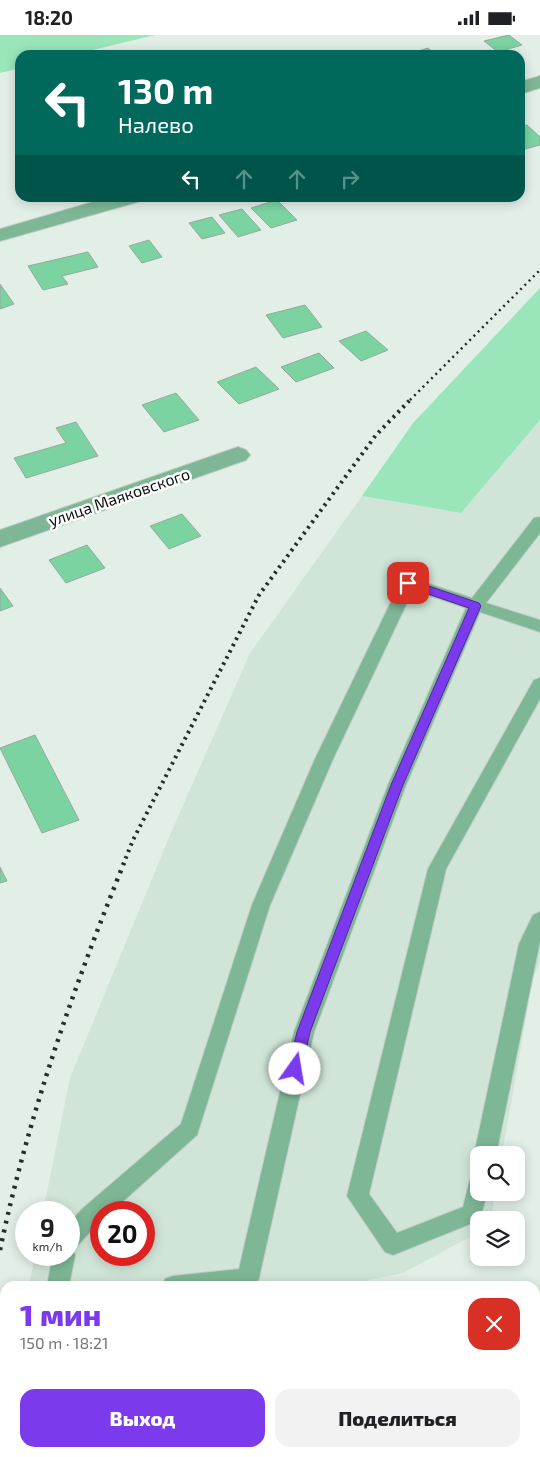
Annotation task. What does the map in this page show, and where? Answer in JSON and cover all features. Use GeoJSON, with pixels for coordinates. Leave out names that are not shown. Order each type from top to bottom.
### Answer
{"type":"FeatureCollection","features":[{"type":"Feature","properties":{"kind":"street"},"geometry":{"type":"LineString","coordinates":[[525,86],[540,82]]}},
{"type":"Feature","properties":{"kind":"street"},"geometry":{"type":"LineString","coordinates":[[0,235],[116,202]]}},
{"type":"Feature","properties":{"kind":"street","name":"улица Маяковского"},"geometry":{"type":"LineString","coordinates":[[0,539],[238,455]]}},
{"type":"Feature","properties":{"kind":"lane"},"geometry":{"type":"LineString","coordinates":[[220,1281],[248,1278],[304,1032],[397,785],[475,606],[540,522]]}},
{"type":"Feature","properties":{"kind":"lane"},"geometry":{"type":"LineString","coordinates":[[80,1226],[90,1215],[190,1129],[261,905],[324,759],[408,583],[540,626]]}},
{"type":"Feature","properties":{"kind":"lane"},"geometry":{"type":"LineString","coordinates":[[475,1201],[472,1213],[393,1245],[358,1196],[437,869],[540,684]]}},
{"type":"Feature","properties":{"kind":"lane"},"geometry":{"type":"LineString","coordinates":[[487,1146],[529,944],[540,920]]}},
{"type":"Feature","properties":{"kind":"lane"},"geometry":{"type":"LineString","coordinates":[[59,1281],[62,1266]]}},
{"type":"Feature","properties":{"kind":"shaded area"},"geometry":{"type":"Polygon","coordinates":[[[540,420],[540,962],[533,978],[504,1146],[470,1146],[470,1201],[494,1201],[492,1211],[470,1211],[470,1237],[403,1273],[365,1281],[30,1281],[33,1266],[80,1266],[80,1201],[45,1201],[70,1078],[170,835],[250,653],[362,496],[461,513],[540,420]]]}},
{"type":"Feature","properties":{"kind":"green space"},"geometry":{"type":"Polygon","coordinates":[[[0,35],[155,35],[93,50],[15,50],[15,69],[0,73],[0,35]]]}},
{"type":"Feature","properties":{"kind":"green space"},"geometry":{"type":"Polygon","coordinates":[[[540,288],[540,420],[461,513],[362,496],[413,423],[540,288]]]}},
{"type":"Feature","properties":{"kind":"building"},"geometry":{"type":"Polygon","coordinates":[[[509,35],[522,45],[505,50],[495,50],[484,41],[509,35]]]}},
{"type":"Feature","properties":{"kind":"building"},"geometry":{"type":"Polygon","coordinates":[[[527,125],[540,137],[540,145],[525,149],[525,126],[527,125]]]}},
{"type":"Feature","properties":{"kind":"building"},"geometry":{"type":"Polygon","coordinates":[[[270,202],[279,202],[297,220],[271,228],[251,208],[270,202]]]}},
{"type":"Feature","properties":{"kind":"building"},"geometry":{"type":"Polygon","coordinates":[[[242,209],[261,230],[238,237],[219,215],[242,209]]]}},
{"type":"Feature","properties":{"kind":"building"},"geometry":{"type":"Polygon","coordinates":[[[212,217],[225,233],[202,239],[189,223],[212,217]]]}},
{"type":"Feature","properties":{"kind":"building"},"geometry":{"type":"Polygon","coordinates":[[[149,240],[162,257],[142,263],[129,246],[149,240]]]}},
{"type":"Feature","properties":{"kind":"building"},"geometry":{"type":"Polygon","coordinates":[[[88,252],[98,267],[62,276],[68,284],[43,290],[28,266],[88,252]]]}},
{"type":"Feature","properties":{"kind":"building"},"geometry":{"type":"Polygon","coordinates":[[[0,284],[14,304],[0,309],[0,284]]]}},
{"type":"Feature","properties":{"kind":"building"},"geometry":{"type":"Polygon","coordinates":[[[305,305],[322,327],[283,338],[266,315],[305,305]]]}},
{"type":"Feature","properties":{"kind":"building"},"geometry":{"type":"Polygon","coordinates":[[[366,331],[388,350],[361,361],[339,341],[366,331]]]}},
{"type":"Feature","properties":{"kind":"building"},"geometry":{"type":"Polygon","coordinates":[[[319,353],[334,368],[296,382],[281,367],[319,353]]]}},
{"type":"Feature","properties":{"kind":"building"},"geometry":{"type":"Polygon","coordinates":[[[256,367],[279,389],[239,404],[217,382],[256,367]]]}},
{"type":"Feature","properties":{"kind":"building"},"geometry":{"type":"Polygon","coordinates":[[[176,393],[199,420],[164,432],[142,405],[176,393]]]}},
{"type":"Feature","properties":{"kind":"building"},"geometry":{"type":"Polygon","coordinates":[[[76,422],[98,456],[26,478],[14,458],[66,443],[56,428],[76,422]]]}},
{"type":"Feature","properties":{"kind":"building"},"geometry":{"type":"Polygon","coordinates":[[[182,514],[201,536],[169,549],[150,526],[182,514]]]}},
{"type":"Feature","properties":{"kind":"building"},"geometry":{"type":"Polygon","coordinates":[[[87,545],[105,568],[66,583],[49,560],[87,545]]]}},
{"type":"Feature","properties":{"kind":"building"},"geometry":{"type":"Polygon","coordinates":[[[0,588],[13,606],[0,611],[0,588]]]}},
{"type":"Feature","properties":{"kind":"building"},"geometry":{"type":"Polygon","coordinates":[[[35,735],[79,820],[42,833],[0,748],[35,735]]]}},
{"type":"Feature","properties":{"kind":"building"},"geometry":{"type":"Polygon","coordinates":[[[0,867],[7,881],[0,883],[0,867]]]}},
{"type":"Feature","properties":{"kind":"railway"},"geometry":{"type":"LineString","coordinates":[[411,399],[540,270]]}},
{"type":"Feature","properties":{"kind":"railway"},"geometry":{"type":"LineString","coordinates":[[123,865],[133,840],[259,595],[376,435],[411,399]]}},
{"type":"Feature","properties":{"kind":"railway"},"geometry":{"type":"LineString","coordinates":[[0,1250],[24,1151],[53,1054],[87,958],[124,863]]}},
{"type":"Feature","properties":{"kind":"route"},"geometry":{"type":"LineString","coordinates":[[295,1069],[304,1032],[397,785],[475,606],[408,583]]}}]}
